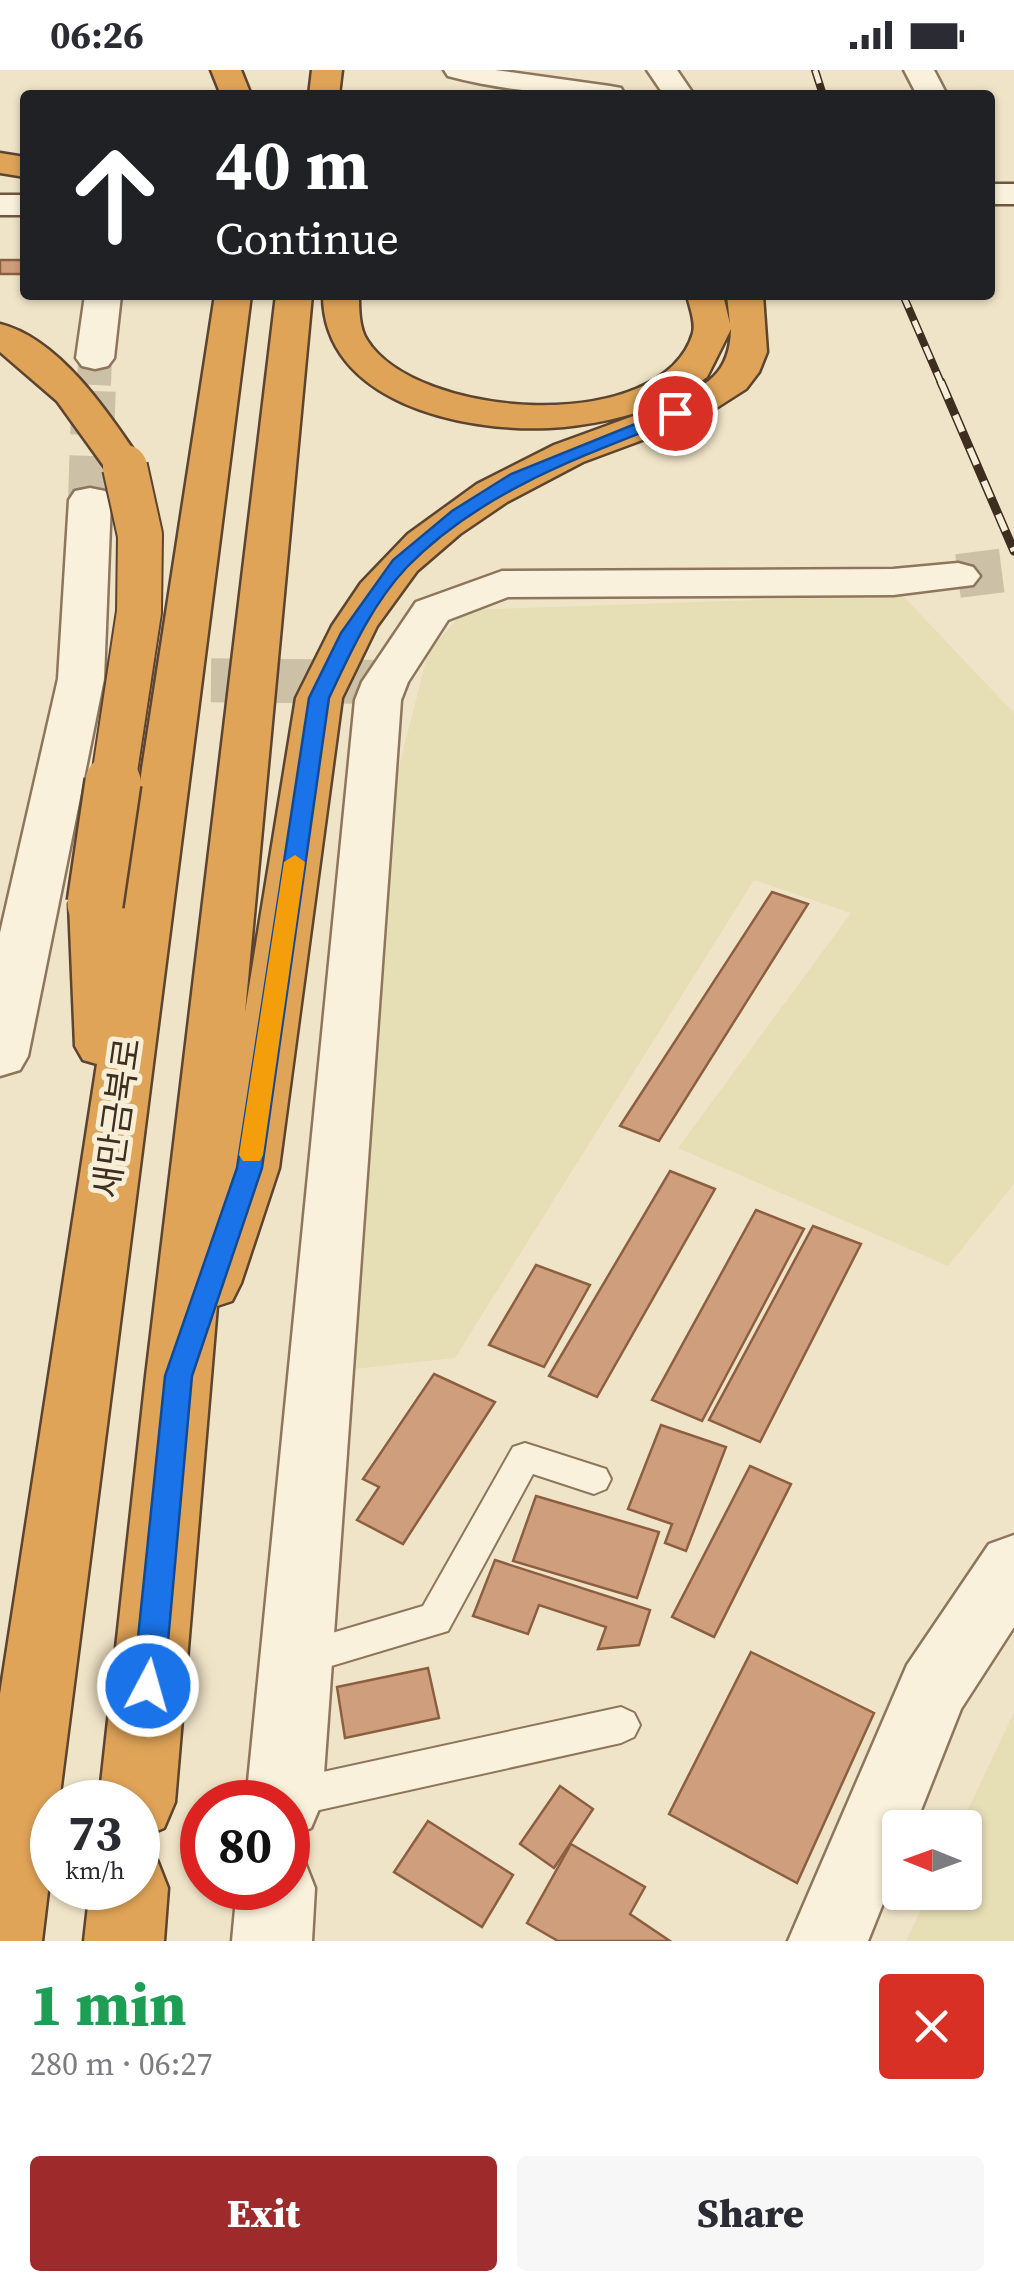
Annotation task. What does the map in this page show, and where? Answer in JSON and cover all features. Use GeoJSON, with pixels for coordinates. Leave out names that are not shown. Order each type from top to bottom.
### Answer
{"type":"FeatureCollection","features":[{"type":"Feature","properties":{"kind":"highway","name":"새만금북로"},"geometry":{"type":"LineString","coordinates":[[2,1941],[232,300]]}},
{"type":"Feature","properties":{"kind":"highway"},"geometry":{"type":"LineString","coordinates":[[139,1780],[178,1376],[293,300]]}},
{"type":"Feature","properties":{"kind":"highway"},"geometry":{"type":"LineString","coordinates":[[341,300],[342,320],[352,348],[383,379],[423,400],[479,414],[542,417],[587,414],[628,404],[670,386],[696,365],[712,332],[706,300]]}},
{"type":"Feature","properties":{"kind":"highway"},"geometry":{"type":"LineString","coordinates":[[178,1376],[249,1168],[319,698],[350,633],[400,564],[458,515],[516,478],[703,403],[736,378],[750,348],[745,300]]}},
{"type":"Feature","properties":{"kind":"highway"},"geometry":{"type":"LineString","coordinates":[[0,335],[32,354],[84,404],[108,484],[140,534],[139,612],[94,904],[110,1166]]}},
{"type":"Feature","properties":{"kind":"highway"},"geometry":{"type":"LineString","coordinates":[[124,1941],[127,1910]]}},
{"type":"Feature","properties":{"kind":"street"},"geometry":{"type":"LineString","coordinates":[[459,70],[498,80],[573,90]]}},
{"type":"Feature","properties":{"kind":"street"},"geometry":{"type":"LineString","coordinates":[[94,358],[102,300]]}},
{"type":"Feature","properties":{"kind":"street"},"geometry":{"type":"LineString","coordinates":[[0,1056],[81,679],[108,484]]}},
{"type":"Feature","properties":{"kind":"street"},"geometry":{"type":"LineString","coordinates":[[286,1780],[378,700],[385,682],[432,611],[502,584],[893,582],[958,576]]}},
{"type":"Feature","properties":{"kind":"street"},"geometry":{"type":"LineString","coordinates":[[828,1941],[933,1689],[1014,1566]]}},
{"type":"Feature","properties":{"kind":"street"},"geometry":{"type":"LineString","coordinates":[[272,1941],[274,1910]]}},
{"type":"Feature","properties":{"kind":"lane"},"geometry":{"type":"LineString","coordinates":[[296,1660],[435,1619],[525,1457],[594,1479]]}},
{"type":"Feature","properties":{"kind":"lane"},"geometry":{"type":"LineString","coordinates":[[310,1795],[621,1725]]}},
{"type":"Feature","properties":{"kind":"shaded area"},"geometry":{"type":"Polygon","coordinates":[[[902,595],[1014,713],[1014,1184],[948,1266],[678,1148],[851,913],[754,880],[455,1358],[344,1370],[396,779],[428,652],[465,610],[902,595]]]}},
{"type":"Feature","properties":{"kind":"shaded area"},"geometry":{"type":"Polygon","coordinates":[[[1014,1712],[1014,1941],[906,1941],[921,1910],[982,1910],[982,1810],[968,1810],[1014,1712]]]}},
{"type":"Feature","properties":{"kind":"building"},"geometry":{"type":"Polygon","coordinates":[[[0,260],[20,260],[20,274],[0,274],[0,260]]]}},
{"type":"Feature","properties":{"kind":"building"},"geometry":{"type":"Polygon","coordinates":[[[772,892],[808,904],[659,1141],[620,1126],[772,892]]]}},
{"type":"Feature","properties":{"kind":"building"},"geometry":{"type":"Polygon","coordinates":[[[670,1171],[715,1189],[597,1397],[549,1376],[670,1171]]]}},
{"type":"Feature","properties":{"kind":"building"},"geometry":{"type":"Polygon","coordinates":[[[756,1210],[804,1229],[702,1421],[652,1400],[756,1210]]]}},
{"type":"Feature","properties":{"kind":"building"},"geometry":{"type":"Polygon","coordinates":[[[813,1226],[861,1244],[760,1442],[709,1420],[813,1226]]]}},
{"type":"Feature","properties":{"kind":"building"},"geometry":{"type":"Polygon","coordinates":[[[536,1265],[590,1285],[544,1367],[489,1345],[536,1265]]]}},
{"type":"Feature","properties":{"kind":"building"},"geometry":{"type":"Polygon","coordinates":[[[434,1374],[495,1402],[403,1544],[357,1520],[379,1487],[363,1479],[434,1374]]]}},
{"type":"Feature","properties":{"kind":"building"},"geometry":{"type":"Polygon","coordinates":[[[661,1425],[726,1447],[686,1551],[665,1543],[672,1524],[628,1509],[661,1425]]]}},
{"type":"Feature","properties":{"kind":"building"},"geometry":{"type":"Polygon","coordinates":[[[750,1466],[791,1484],[714,1637],[672,1617],[750,1466]]]}},
{"type":"Feature","properties":{"kind":"building"},"geometry":{"type":"Polygon","coordinates":[[[536,1496],[659,1532],[637,1598],[513,1561],[536,1496]]]}},
{"type":"Feature","properties":{"kind":"building"},"geometry":{"type":"Polygon","coordinates":[[[495,1560],[650,1610],[639,1645],[598,1649],[606,1627],[539,1605],[528,1634],[473,1616],[495,1560]]]}},
{"type":"Feature","properties":{"kind":"building"},"geometry":{"type":"Polygon","coordinates":[[[751,1652],[874,1713],[797,1883],[669,1814],[751,1652]]]}},
{"type":"Feature","properties":{"kind":"building"},"geometry":{"type":"Polygon","coordinates":[[[428,1668],[439,1718],[345,1738],[337,1687],[428,1668]]]}},
{"type":"Feature","properties":{"kind":"building"},"geometry":{"type":"Polygon","coordinates":[[[560,1786],[593,1809],[554,1868],[520,1844],[560,1786]]]}},
{"type":"Feature","properties":{"kind":"building"},"geometry":{"type":"Polygon","coordinates":[[[428,1821],[513,1875],[482,1927],[394,1872],[428,1821]]]}},
{"type":"Feature","properties":{"kind":"building"},"geometry":{"type":"Polygon","coordinates":[[[571,1844],[645,1887],[630,1914],[670,1941],[558,1941],[527,1923],[571,1844]]]}},
{"type":"Feature","properties":{"kind":"tunnel"},"geometry":{"type":"LineString","coordinates":[[94,385],[95,358]]}},
{"type":"Feature","properties":{"kind":"tunnel"},"geometry":{"type":"LineString","coordinates":[[90,500],[94,382]]}},
{"type":"Feature","properties":{"kind":"tunnel"},"geometry":{"type":"LineString","coordinates":[[958,576],[1014,569]]}},
{"type":"Feature","properties":{"kind":"tunnel"},"geometry":{"type":"LineString","coordinates":[[81,679],[385,682]]}},
{"type":"Feature","properties":{"kind":"railway"},"geometry":{"type":"LineString","coordinates":[[815,70],[821,90]]}},
{"type":"Feature","properties":{"kind":"railway"},"geometry":{"type":"LineString","coordinates":[[905,300],[942,385]]}},
{"type":"Feature","properties":{"kind":"railway"},"geometry":{"type":"LineString","coordinates":[[941,382],[1014,551]]}},
{"type":"Feature","properties":{"kind":"slow traffic"},"geometry":{"type":"LineString","coordinates":[[251,1155],[295,862]]}},
{"type":"Feature","properties":{"kind":"route"},"geometry":{"type":"LineString","coordinates":[[148,1686],[178,1376],[249,1168],[319,698],[350,633],[400,564],[458,515],[516,478],[675,413]]}}]}
